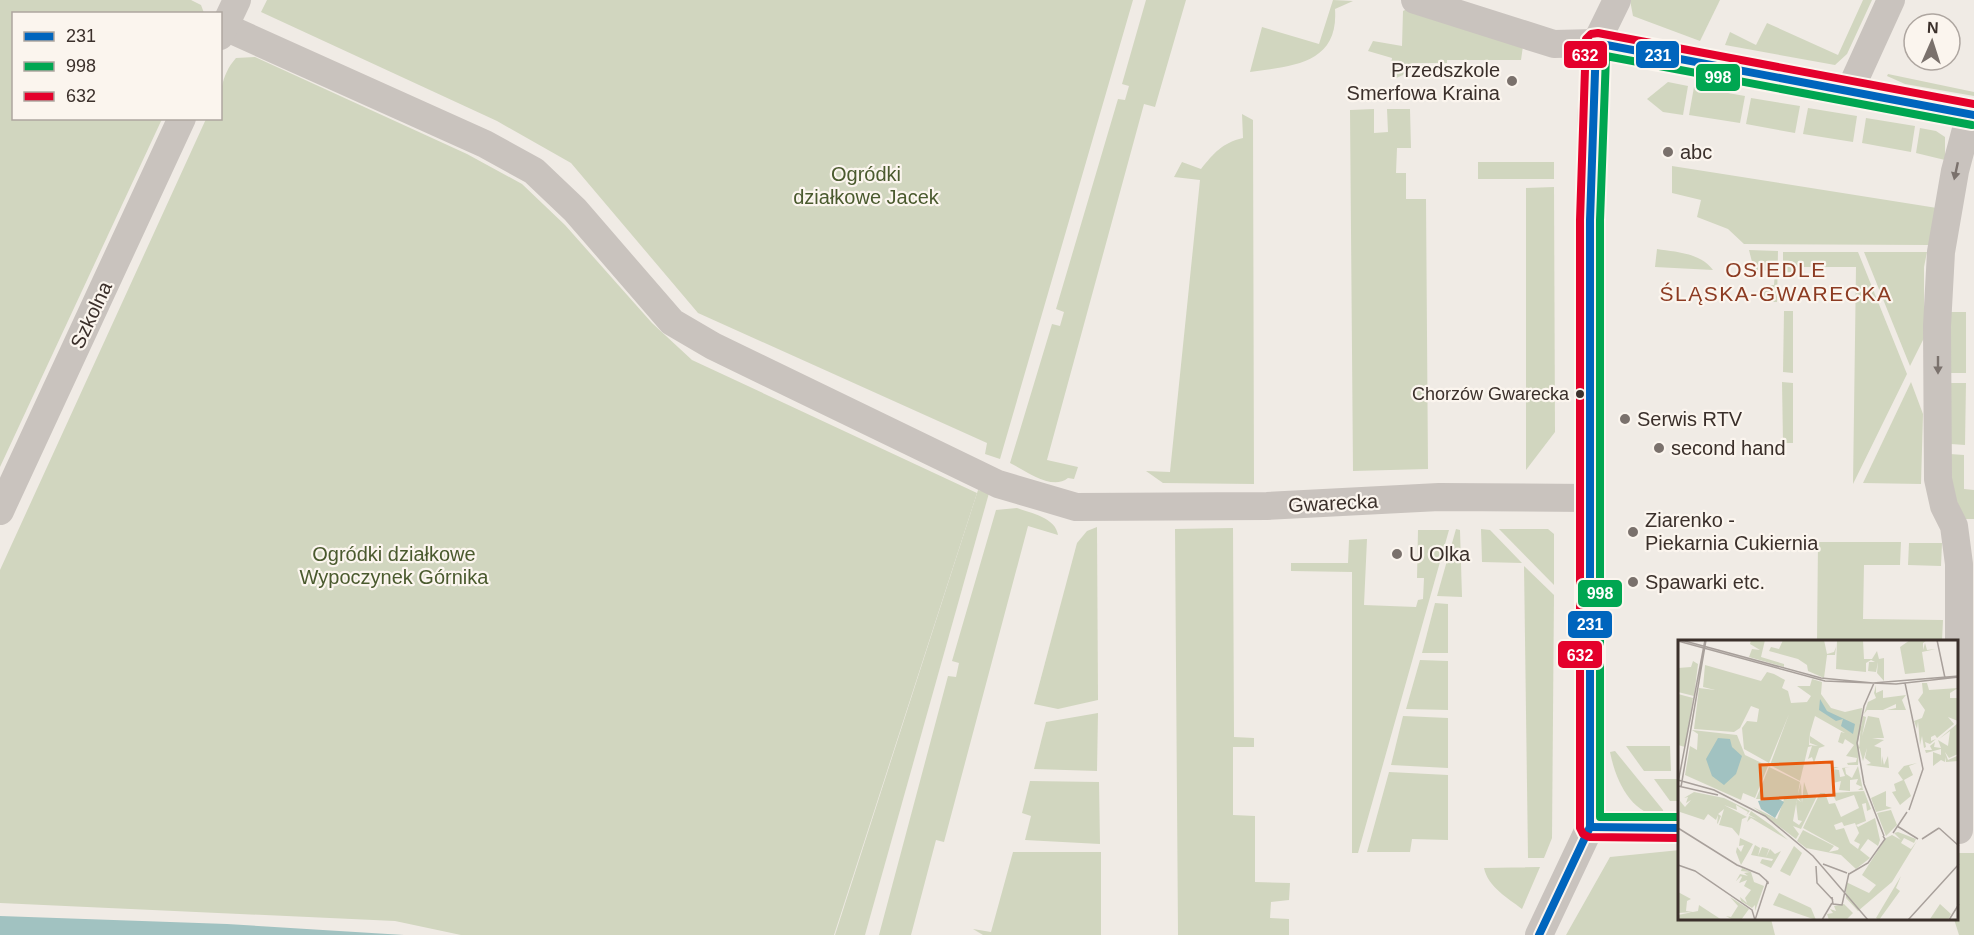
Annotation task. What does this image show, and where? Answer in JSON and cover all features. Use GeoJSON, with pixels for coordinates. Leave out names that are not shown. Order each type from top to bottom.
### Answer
{"type":"FeatureCollection","features":[{"type":"Feature","properties":{"kind":"street"},"geometry":{"type":"LineString","coordinates":[[223,32],[237,0]]}},
{"type":"Feature","properties":{"kind":"street"},"geometry":{"type":"LineString","coordinates":[[1415,0],[1554,44],[1596,44],[1850,90],[1972,115],[1955,171],[1941,252],[1938,326],[1938,479],[1944,506],[1954,526],[1959,564],[1963,830]]}},
{"type":"Feature","properties":{"kind":"street"},"geometry":{"type":"LineString","coordinates":[[1539,935],[1590,827],[1590,220],[1596,44],[1617,0]]}},
{"type":"Feature","properties":{"kind":"street"},"geometry":{"type":"LineString","coordinates":[[1850,90],[1892,0]]}},
{"type":"Feature","properties":{"kind":"street","name":"Gwarecka"},"geometry":{"type":"LineString","coordinates":[[223,32],[485,144],[534,171],[575,210],[672,322],[713,346],[998,484],[1076,507],[1267,506],[1439,497],[1590,498]]}},
{"type":"Feature","properties":{"kind":"street","name":"Szkolna"},"geometry":{"type":"LineString","coordinates":[[0,511],[181,120]]}},
{"type":"Feature","properties":{"kind":"street"},"geometry":{"type":"LineString","coordinates":[[1590,827],[1678,828]]}},
{"type":"Feature","properties":{"kind":"green space"},"geometry":{"type":"Polygon","coordinates":[[[0,0],[191,0],[201,5],[204,12],[12,12],[12,120],[162,120],[0,467],[0,0]]]}},
{"type":"Feature","properties":{"kind":"green space","name":"Ogródki działkowe Jacek"},"geometry":{"type":"Polygon","coordinates":[[[267,0],[1133,0],[1000,459],[985,454],[987,443],[698,313],[571,163],[497,121],[261,12],[267,0]]]}},
{"type":"Feature","properties":{"kind":"green space"},"geometry":{"type":"Polygon","coordinates":[[[1146,0],[1186,0],[1155,107],[1144,104],[1047,460],[1078,467],[1074,479],[1047,481],[1010,463],[1052,324],[1060,326],[1064,312],[1056,309],[1118,99],[1125,100],[1129,86],[1122,84],[1146,0]]]}},
{"type":"Feature","properties":{"kind":"green space"},"geometry":{"type":"Polygon","coordinates":[[[1333,0],[1353,1],[1335,9],[1334,28],[1329,42],[1321,52],[1296,64],[1250,72],[1262,27],[1319,44],[1333,0]]]}},
{"type":"Feature","properties":{"kind":"green space"},"geometry":{"type":"Polygon","coordinates":[[[1630,0],[1720,0],[1700,41],[1633,16],[1630,0]]]}},
{"type":"Feature","properties":{"kind":"green space"},"geometry":{"type":"Polygon","coordinates":[[[1863,0],[1872,0],[1847,54],[1835,65],[1725,45],[1730,32],[1756,45],[1767,23],[1838,55],[1863,0]]]}},
{"type":"Feature","properties":{"kind":"green space"},"geometry":{"type":"Polygon","coordinates":[[[1407,9],[1523,46],[1521,60],[1447,60],[1447,63],[1412,63],[1403,75],[1394,79],[1390,72],[1392,58],[1368,51],[1373,41],[1402,46],[1403,11],[1407,9]]]}},
{"type":"Feature","properties":{"kind":"green space","name":"Ogródki działkowe Wypoczynek Górnika"},"geometry":{"type":"Polygon","coordinates":[[[255,57],[467,154],[522,184],[565,225],[652,323],[692,360],[977,493],[834,935],[461,935],[395,921],[0,903],[0,570],[206,120],[222,120],[224,79],[236,58],[255,57]]]}},
{"type":"Feature","properties":{"kind":"green space"},"geometry":{"type":"Polygon","coordinates":[[[1888,74],[1974,92],[1974,96],[1905,84],[1887,76],[1888,74]]]}},
{"type":"Feature","properties":{"kind":"green space"},"geometry":{"type":"Polygon","coordinates":[[[1668,82],[1688,86],[1683,115],[1663,112],[1647,99],[1668,82]]]}},
{"type":"Feature","properties":{"kind":"green space"},"geometry":{"type":"Polygon","coordinates":[[[1694,87],[1745,96],[1740,123],[1689,115],[1694,87]]]}},
{"type":"Feature","properties":{"kind":"green space"},"geometry":{"type":"Polygon","coordinates":[[[1751,98],[1800,106],[1795,133],[1746,124],[1751,98]]]}},
{"type":"Feature","properties":{"kind":"green space"},"geometry":{"type":"Polygon","coordinates":[[[1808,108],[1857,116],[1853,142],[1803,134],[1808,108]]]}},
{"type":"Feature","properties":{"kind":"green space"},"geometry":{"type":"Polygon","coordinates":[[[1374,109],[1374,133],[1388,132],[1387,109],[1410,109],[1411,148],[1397,148],[1396,173],[1406,173],[1406,199],[1426,199],[1428,469],[1353,471],[1350,110],[1374,109]]]}},
{"type":"Feature","properties":{"kind":"green space"},"geometry":{"type":"Polygon","coordinates":[[[1242,114],[1253,120],[1254,484],[1163,483],[1146,471],[1170,472],[1200,180],[1174,177],[1182,162],[1201,169],[1219,149],[1243,138],[1242,114]]]}},
{"type":"Feature","properties":{"kind":"green space"},"geometry":{"type":"Polygon","coordinates":[[[1866,118],[1915,126],[1911,152],[1862,143],[1866,118]]]}},
{"type":"Feature","properties":{"kind":"green space"},"geometry":{"type":"Polygon","coordinates":[[[1920,128],[1936,131],[1945,137],[1945,160],[1916,153],[1920,128]]]}},
{"type":"Feature","properties":{"kind":"green space"},"geometry":{"type":"Polygon","coordinates":[[[1478,162],[1554,162],[1554,179],[1478,179],[1478,162]]]}},
{"type":"Feature","properties":{"kind":"green space"},"geometry":{"type":"Polygon","coordinates":[[[1672,166],[1937,208],[1930,245],[1744,244],[1728,229],[1697,217],[1701,200],[1672,193],[1672,166]]]}},
{"type":"Feature","properties":{"kind":"green space"},"geometry":{"type":"Polygon","coordinates":[[[1554,187],[1555,432],[1526,470],[1526,188],[1554,187]]]}},
{"type":"Feature","properties":{"kind":"green space"},"geometry":{"type":"Polygon","coordinates":[[[1657,249],[1680,252],[1695,257],[1708,264],[1713,270],[1655,267],[1657,249]]]}},
{"type":"Feature","properties":{"kind":"green space"},"geometry":{"type":"Polygon","coordinates":[[[1749,250],[1778,251],[1777,302],[1764,302],[1763,285],[1774,285],[1775,271],[1754,270],[1749,250]]]}},
{"type":"Feature","properties":{"kind":"green space"},"geometry":{"type":"Polygon","coordinates":[[[1783,252],[1858,252],[1907,374],[1853,484],[1856,267],[1794,267],[1794,272],[1783,272],[1783,252]]]}},
{"type":"Feature","properties":{"kind":"green space"},"geometry":{"type":"Polygon","coordinates":[[[1864,252],[1927,252],[1924,267],[1924,338],[1910,366],[1864,252]]]}},
{"type":"Feature","properties":{"kind":"green space"},"geometry":{"type":"Polygon","coordinates":[[[1784,311],[1793,311],[1793,373],[1783,372],[1784,311]]]}},
{"type":"Feature","properties":{"kind":"green space"},"geometry":{"type":"Polygon","coordinates":[[[1951,312],[1966,312],[1966,373],[1951,373],[1951,312]]]}},
{"type":"Feature","properties":{"kind":"green space"},"geometry":{"type":"Polygon","coordinates":[[[1782,382],[1793,383],[1793,443],[1783,443],[1782,382]]]}},
{"type":"Feature","properties":{"kind":"green space"},"geometry":{"type":"Polygon","coordinates":[[[1911,382],[1923,414],[1921,484],[1863,483],[1911,382]]]}},
{"type":"Feature","properties":{"kind":"green space"},"geometry":{"type":"Polygon","coordinates":[[[1951,383],[1966,383],[1965,445],[1951,444],[1951,383]]]}},
{"type":"Feature","properties":{"kind":"green space"},"geometry":{"type":"Polygon","coordinates":[[[1950,454],[1964,455],[1964,489],[1974,490],[1974,519],[1965,519],[1950,486],[1950,454]]]}},
{"type":"Feature","properties":{"kind":"green space"},"geometry":{"type":"Polygon","coordinates":[[[978,490],[989,493],[865,935],[835,935],[978,490]]]}},
{"type":"Feature","properties":{"kind":"green space"},"geometry":{"type":"Polygon","coordinates":[[[1017,508],[1048,520],[1053,524],[1058,535],[1028,526],[944,842],[936,840],[911,935],[879,935],[948,676],[956,677],[959,663],[952,661],[996,510],[1017,508]]]}},
{"type":"Feature","properties":{"kind":"green space"},"geometry":{"type":"Polygon","coordinates":[[[1097,527],[1098,700],[1058,709],[1034,704],[1077,543],[1087,531],[1097,527]]]}},
{"type":"Feature","properties":{"kind":"green space"},"geometry":{"type":"Polygon","coordinates":[[[1233,528],[1234,737],[1254,738],[1254,747],[1233,747],[1233,815],[1255,816],[1255,882],[1290,883],[1289,900],[1271,902],[1270,918],[1289,919],[1289,935],[1178,935],[1175,529],[1233,528]]]}},
{"type":"Feature","properties":{"kind":"green space"},"geometry":{"type":"Polygon","coordinates":[[[1456,529],[1460,530],[1462,597],[1437,596],[1456,529]]]}},
{"type":"Feature","properties":{"kind":"green space"},"geometry":{"type":"Polygon","coordinates":[[[1481,529],[1490,530],[1522,563],[1482,562],[1481,529]]]}},
{"type":"Feature","properties":{"kind":"green space"},"geometry":{"type":"Polygon","coordinates":[[[1499,529],[1548,529],[1554,534],[1554,585],[1499,529]]]}},
{"type":"Feature","properties":{"kind":"green space"},"geometry":{"type":"Polygon","coordinates":[[[1418,530],[1449,530],[1358,853],[1352,853],[1352,572],[1291,571],[1291,563],[1348,563],[1349,540],[1367,539],[1364,605],[1416,607],[1418,600],[1423,599],[1424,578],[1417,578],[1418,530]]]}},
{"type":"Feature","properties":{"kind":"green space"},"geometry":{"type":"Polygon","coordinates":[[[1818,542],[1901,542],[1900,565],[1864,565],[1863,619],[1943,620],[1942,640],[1817,640],[1818,542]]]}},
{"type":"Feature","properties":{"kind":"green space"},"geometry":{"type":"Polygon","coordinates":[[[1909,543],[1942,543],[1941,566],[1908,565],[1909,543]]]}},
{"type":"Feature","properties":{"kind":"green space"},"geometry":{"type":"Polygon","coordinates":[[[1524,566],[1554,595],[1552,838],[1544,858],[1528,858],[1524,566]]]}},
{"type":"Feature","properties":{"kind":"green space"},"geometry":{"type":"Polygon","coordinates":[[[1435,603],[1448,604],[1448,653],[1422,653],[1435,603]]]}},
{"type":"Feature","properties":{"kind":"green space"},"geometry":{"type":"Polygon","coordinates":[[[1420,660],[1448,661],[1448,710],[1406,709],[1420,660]]]}},
{"type":"Feature","properties":{"kind":"green space"},"geometry":{"type":"Polygon","coordinates":[[[1098,713],[1097,771],[1034,769],[1046,722],[1098,713]]]}},
{"type":"Feature","properties":{"kind":"green space"},"geometry":{"type":"Polygon","coordinates":[[[1403,716],[1448,718],[1448,768],[1391,765],[1403,716]]]}},
{"type":"Feature","properties":{"kind":"green space"},"geometry":{"type":"Polygon","coordinates":[[[1626,746],[1670,746],[1671,771],[1644,771],[1626,746]]]}},
{"type":"Feature","properties":{"kind":"green space"},"geometry":{"type":"Polygon","coordinates":[[[1615,751],[1663,810],[1664,818],[1642,810],[1627,795],[1616,774],[1610,752],[1615,751]]]}},
{"type":"Feature","properties":{"kind":"green space"},"geometry":{"type":"Polygon","coordinates":[[[1389,772],[1448,775],[1448,840],[1412,839],[1410,852],[1367,852],[1389,772]]]}},
{"type":"Feature","properties":{"kind":"green space"},"geometry":{"type":"Polygon","coordinates":[[[1654,779],[1678,779],[1678,801],[1670,801],[1654,779]]]}},
{"type":"Feature","properties":{"kind":"green space"},"geometry":{"type":"Polygon","coordinates":[[[1030,781],[1099,782],[1100,844],[1025,840],[1031,816],[1022,813],[1030,781]]]}},
{"type":"Feature","properties":{"kind":"green space"},"geometry":{"type":"Polygon","coordinates":[[[1678,850],[1678,920],[1771,920],[1775,935],[1566,935],[1610,857],[1678,850]]]}},
{"type":"Feature","properties":{"kind":"green space"},"geometry":{"type":"Polygon","coordinates":[[[1013,852],[1101,852],[1101,935],[983,935],[973,929],[991,932],[1013,852]]]}},
{"type":"Feature","properties":{"kind":"green space"},"geometry":{"type":"Polygon","coordinates":[[[1959,853],[1974,853],[1974,935],[1959,935],[1954,920],[1959,920],[1959,853]]]}},
{"type":"Feature","properties":{"kind":"green space"},"geometry":{"type":"Polygon","coordinates":[[[1540,867],[1522,909],[1494,886],[1484,868],[1540,867]]]}},
{"type":"Feature","properties":{"kind":"water"},"geometry":{"type":"Polygon","coordinates":[[[0,916],[227,924],[404,935],[0,935],[0,916]]]}},
{"type":"Feature","properties":{"kind":"transit line","name":"632"},"geometry":{"type":"LineString","coordinates":[[1678,838],[1589,837],[1583,834],[1580,828],[1580,220],[1586,39],[1591,34],[1598,33],[1974,104]]}},
{"type":"Feature","properties":{"kind":"transit line","name":"231"},"geometry":{"type":"LineString","coordinates":[[1539,935],[1590,827],[1590,220],[1596,43],[1974,115]]}},
{"type":"Feature","properties":{"kind":"transit line","name":"998"},"geometry":{"type":"LineString","coordinates":[[1678,817],[1600,817],[1600,220],[1606,56],[1972,125]]}},
{"type":"Feature","properties":{"kind":"transit line","name":"231"},"geometry":{"type":"LineString","coordinates":[[1590,827],[1678,828]]}},
{"type":"Feature","properties":{"kind":"place","name":"Przedszkole Smerfowa Kraina"},"geometry":{"type":"Point","coordinates":[1512,81]}},
{"type":"Feature","properties":{"kind":"place","name":"abc"},"geometry":{"type":"Point","coordinates":[1668,152]}},
{"type":"Feature","properties":{"kind":"place","name":"Chorzów Gwarecka"},"geometry":{"type":"Point","coordinates":[1580,394]}},
{"type":"Feature","properties":{"kind":"place","name":"Serwis RTV"},"geometry":{"type":"Point","coordinates":[1625,419]}},
{"type":"Feature","properties":{"kind":"place","name":"second hand"},"geometry":{"type":"Point","coordinates":[1659,448]}},
{"type":"Feature","properties":{"kind":"place","name":"Ziarenko - Piekarnia Cukiernia"},"geometry":{"type":"Point","coordinates":[1633,532]}},
{"type":"Feature","properties":{"kind":"place","name":"U Olka"},"geometry":{"type":"Point","coordinates":[1397,554]}},
{"type":"Feature","properties":{"kind":"place","name":"Spawarki etc."},"geometry":{"type":"Point","coordinates":[1633,582]}},
{"type":"Feature","properties":{"kind":"district","name":"OSIEDLE ŚLĄSKA-GWARECKA"},"geometry":{"type":"Point","coordinates":[1776,281]}}]}
